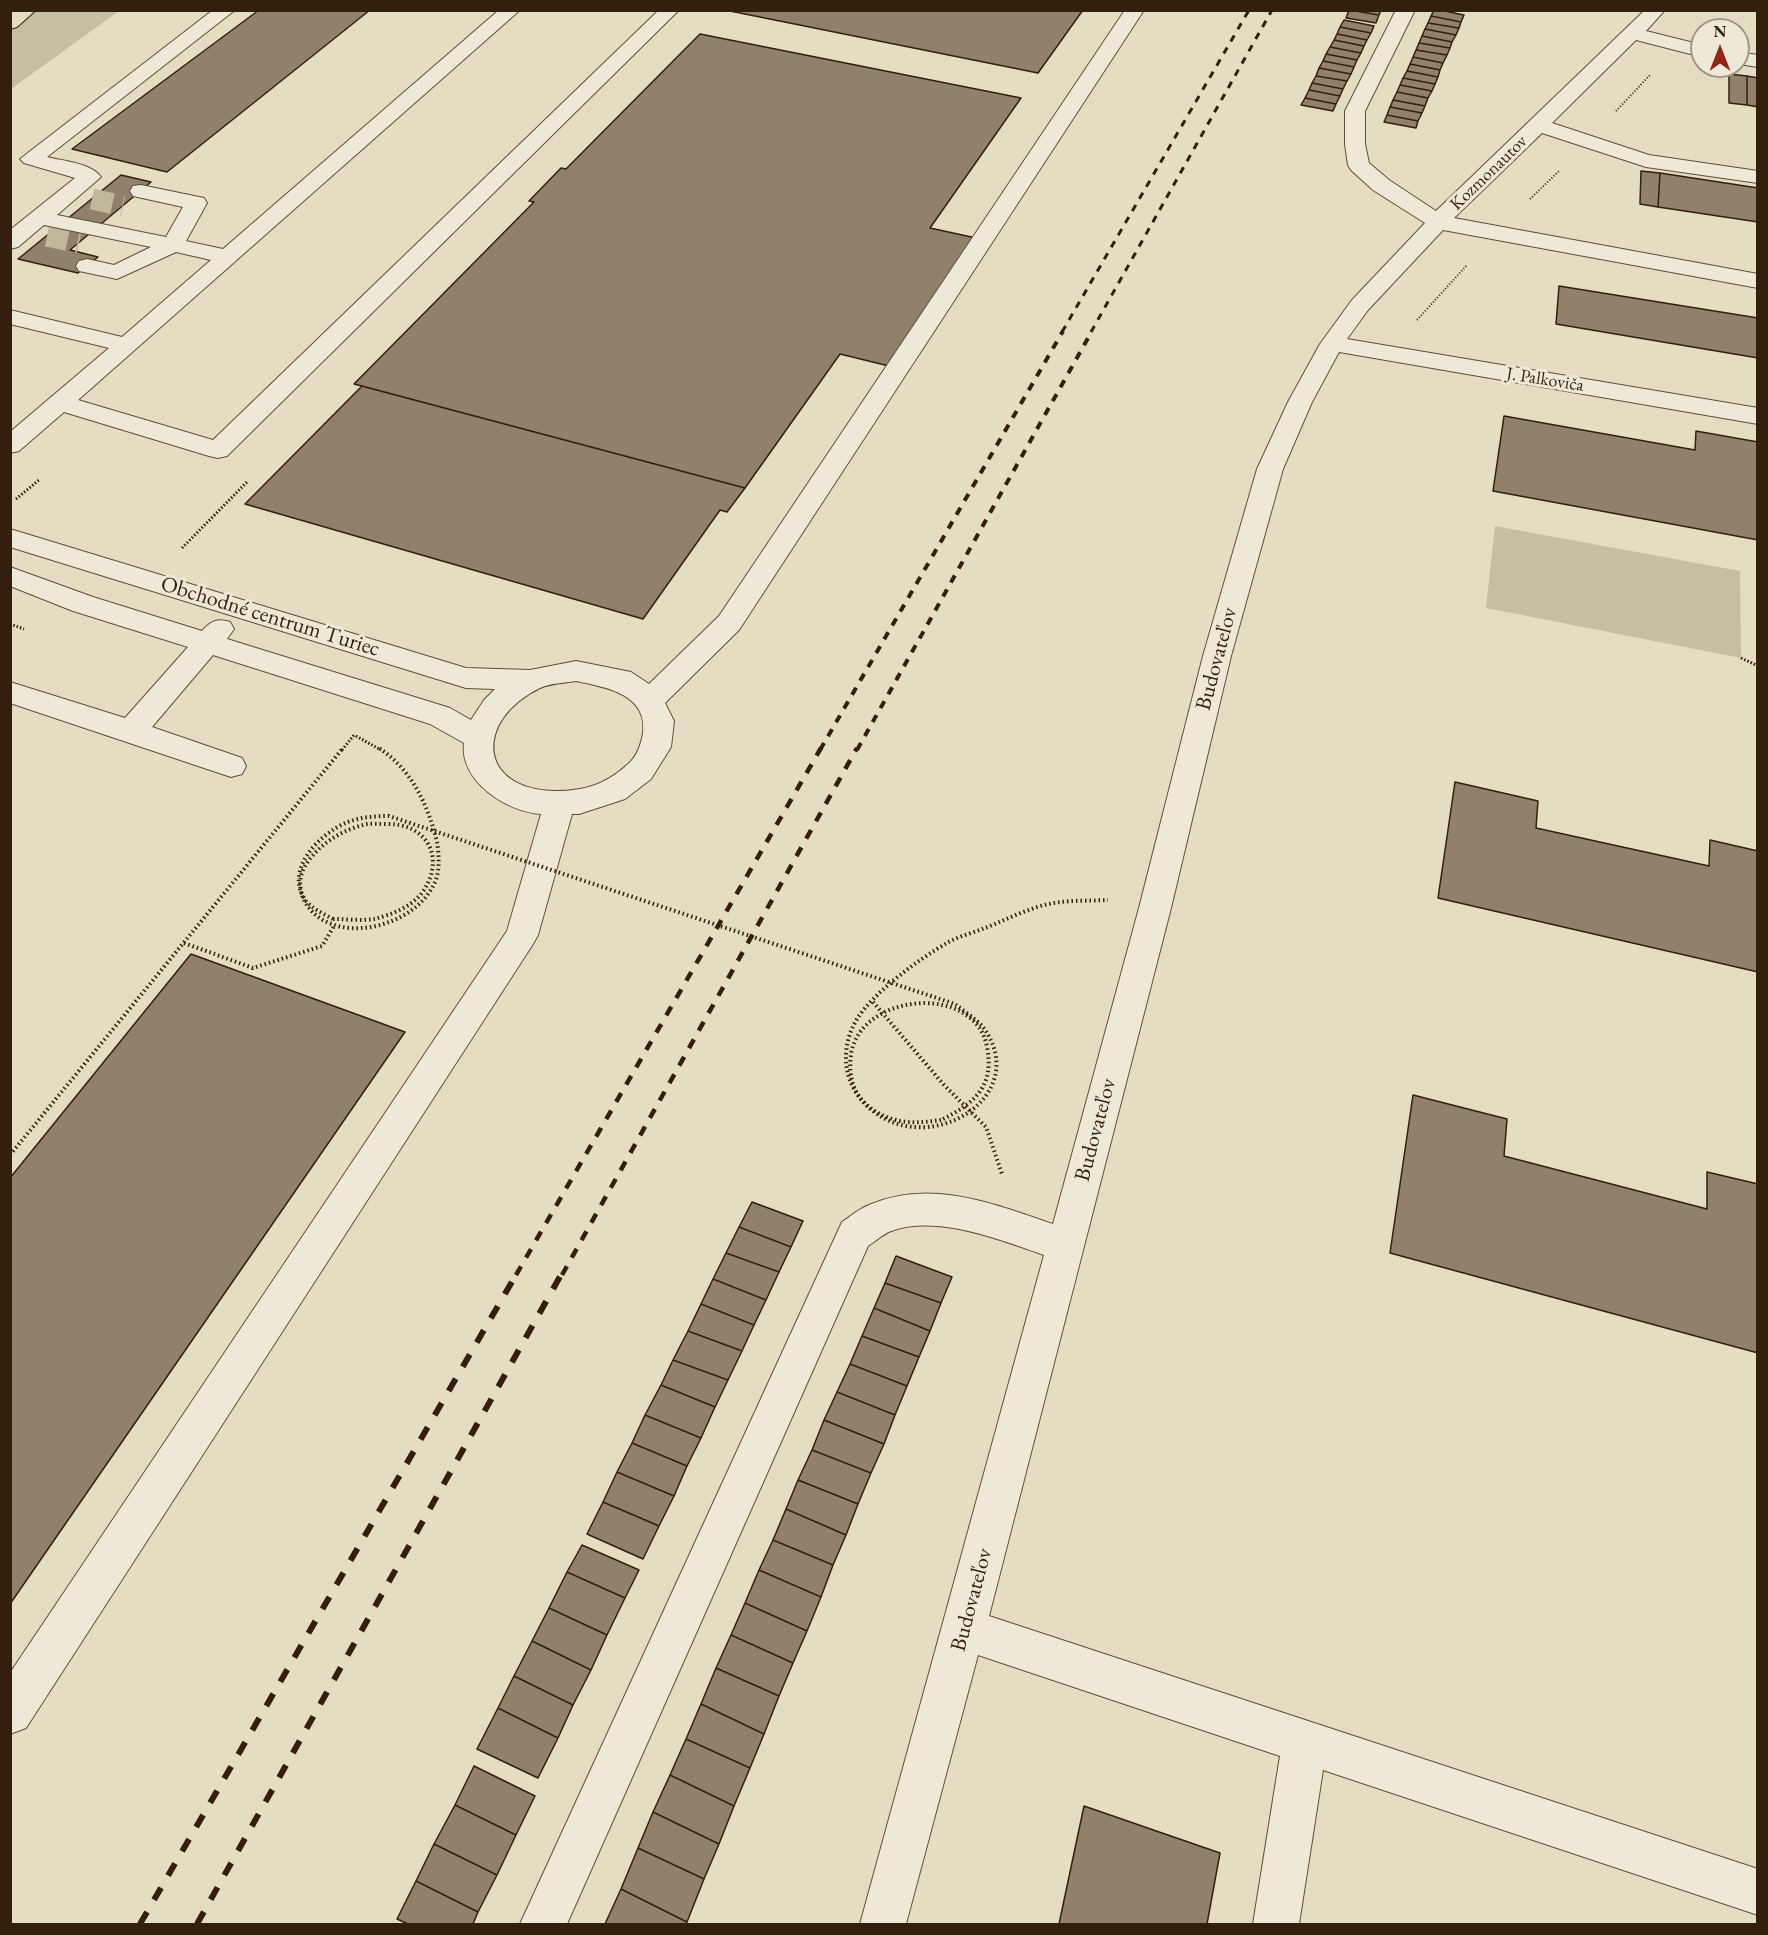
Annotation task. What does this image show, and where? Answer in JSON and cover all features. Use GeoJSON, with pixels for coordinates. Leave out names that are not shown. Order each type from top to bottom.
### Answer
{"type":"FeatureCollection","features":[{"type":"Feature","properties":{"kind":"main road"},"geometry":{"type":"LineString","coordinates":[[10,23],[27,10]]}},
{"type":"Feature","properties":{"kind":"street"},"geometry":{"type":"LineString","coordinates":[[26,238],[71,193],[97,187],[74,170],[31,159],[226,10]]}},
{"type":"Feature","properties":{"kind":"street"},"geometry":{"type":"LineString","coordinates":[[10,445],[21,424],[60,403],[511,10]]}},
{"type":"Feature","properties":{"kind":"street"},"geometry":{"type":"LineString","coordinates":[[60,403],[218,450],[670,10]]}},
{"type":"Feature","properties":{"kind":"street"},"geometry":{"type":"LineString","coordinates":[[650,700],[729,623],[1135,10]]}},
{"type":"Feature","properties":{"kind":"street"},"geometry":{"type":"LineString","coordinates":[[1406,10],[1355,111],[1355,144],[1359,165],[1381,185],[1438,222],[1758,281]]}},
{"type":"Feature","properties":{"kind":"street","name":"Kozmonautov"},"geometry":{"type":"LineString","coordinates":[[1332,344],[1360,305],[1438,222],[1656,10]]}},
{"type":"Feature","properties":{"kind":"street"},"geometry":{"type":"LineString","coordinates":[[1631,33],[1690,48]]}},
{"type":"Feature","properties":{"kind":"street"},"geometry":{"type":"LineString","coordinates":[[1539,125],[1646,161],[1758,177]]}},
{"type":"Feature","properties":{"kind":"street"},"geometry":{"type":"LineString","coordinates":[[87,266],[117,272],[174,245],[196,203],[141,191]]}},
{"type":"Feature","properties":{"kind":"street"},"geometry":{"type":"LineString","coordinates":[[123,206],[187,220]]}},
{"type":"Feature","properties":{"kind":"street"},"geometry":{"type":"LineString","coordinates":[[26,238],[174,245],[228,257]]}},
{"type":"Feature","properties":{"kind":"street"},"geometry":{"type":"LineString","coordinates":[[79,243],[147,257]]}},
{"type":"Feature","properties":{"kind":"street"},"geometry":{"type":"LineString","coordinates":[[10,317],[126,345]]}},
{"type":"Feature","properties":{"kind":"street","name":"J. Palkoviča"},"geometry":{"type":"LineString","coordinates":[[1332,344],[1758,416]]}},
{"type":"Feature","properties":{"kind":"street","name":"Budovateľov"},"geometry":{"type":"LineString","coordinates":[[883,1924],[964,1629],[1155,908],[1217,656],[1270,469],[1300,402],[1332,344]]}},
{"type":"Feature","properties":{"kind":"street","name":"Obchodné centrum Turiec"},"geometry":{"type":"LineString","coordinates":[[10,538],[466,678],[532,680]]}},
{"type":"Feature","properties":{"kind":"street","name":"Obchodné centrum Turiec"},"geometry":{"type":"LineString","coordinates":[[10,576],[83,604],[440,716],[478,737]]}},
{"type":"Feature","properties":{"kind":"street"},"geometry":{"type":"LineString","coordinates":[[131,731],[239,608]]}},
{"type":"Feature","properties":{"kind":"street"},"geometry":{"type":"LineString","coordinates":[[598,673],[628,683],[650,700],[658,716],[660,733],[656,751],[646,768],[629,783],[608,794],[584,802],[559,804],[536,802],[514,795],[497,784],[485,770],[478,754],[478,737],[484,720],[496,704],[512,691],[532,680],[553,674],[598,673]]}},
{"type":"Feature","properties":{"kind":"street"},"geometry":{"type":"LineString","coordinates":[[10,692],[231,766]]}},
{"type":"Feature","properties":{"kind":"street"},"geometry":{"type":"LineString","coordinates":[[10,1712],[522,935],[559,804]]}},
{"type":"Feature","properties":{"kind":"street"},"geometry":{"type":"LineString","coordinates":[[543,1924],[855,1234],[886,1215],[925,1209],[968,1214],[1065,1245]]}},
{"type":"Feature","properties":{"kind":"street"},"geometry":{"type":"LineString","coordinates":[[964,1629],[1758,1892]]}},
{"type":"Feature","properties":{"kind":"street"},"geometry":{"type":"LineString","coordinates":[[1276,1924],[1305,1742]]}},
{"type":"Feature","properties":{"kind":"path"},"geometry":{"type":"LineString","coordinates":[[1414,324],[1496,233],[1588,141],[1678,45]]}},
{"type":"Feature","properties":{"kind":"path"},"geometry":{"type":"LineString","coordinates":[[10,504],[39,480]]}},
{"type":"Feature","properties":{"kind":"path"},"geometry":{"type":"LineString","coordinates":[[1741,658],[1758,666]]}},
{"type":"Feature","properties":{"kind":"path"},"geometry":{"type":"LineString","coordinates":[[10,1155],[354,735]]}},
{"type":"Feature","properties":{"kind":"path"},"geometry":{"type":"LineString","coordinates":[[420,791],[438,844],[441,867],[434,887],[420,904],[401,917],[378,927],[355,929],[334,926],[316,917],[304,904],[300,888],[301,879],[302,871],[312,854],[327,840],[346,829],[390,822],[409,827],[426,837],[436,857],[432,880],[419,897],[400,911],[376,920],[354,922],[333,919],[315,910],[304,897],[301,889],[299,881],[302,864],[311,847],[326,833],[345,823],[367,817],[388,816],[955,1005],[974,1015],[989,1035],[996,1057],[995,1079],[986,1099],[969,1115],[946,1126],[922,1128],[898,1125],[876,1114],[860,1099],[855,1089],[850,1079],[848,1059],[854,1039],[867,1023],[884,1010],[906,1003],[936,1003],[968,1014],[983,1032],[991,1052],[990,1073],[981,1094],[964,1109],[941,1120],[917,1123],[892,1119],[871,1108],[863,1101],[855,1094],[845,1074],[844,1054],[849,1034],[858,1018],[873,1002],[945,944],[1046,905],[1109,900]]}},
{"type":"Feature","properties":{"kind":"path"},"geometry":{"type":"LineString","coordinates":[[184,943],[253,968],[322,946],[334,926]]}},
{"type":"Feature","properties":{"kind":"path"},"geometry":{"type":"LineString","coordinates":[[873,1002],[944,1085],[986,1127],[1012,1204],[1009,1227]]}},
{"type":"Feature","properties":{"kind":"shaded area"},"geometry":{"type":"Polygon","coordinates":[[[11,11],[119,11],[11,89],[11,11]]]}},
{"type":"Feature","properties":{"kind":"shaded area"},"geometry":{"type":"Polygon","coordinates":[[[1495,526],[1740,571],[1741,658],[1486,608],[1495,526]]]}},
{"type":"Feature","properties":{"kind":"building"},"geometry":{"type":"Polygon","coordinates":[[[259,10],[370,10],[167,172],[72,149],[259,10]]]}},
{"type":"Feature","properties":{"kind":"building"},"geometry":{"type":"Polygon","coordinates":[[[725,10],[1083,10],[1038,73],[725,10]]]}},
{"type":"Feature","properties":{"kind":"building"},"geometry":{"type":"Polygon","coordinates":[[[1349,10],[1381,10],[1379,15],[1349,10]]]}},
{"type":"Feature","properties":{"kind":"building"},"geometry":{"type":"Polygon","coordinates":[[[1349,10],[1379,15],[1376,23],[1346,18],[1349,10]]]}},
{"type":"Feature","properties":{"kind":"building"},"geometry":{"type":"Polygon","coordinates":[[[1434,10],[1464,15],[1461,22],[1431,16],[1434,10]]]}},
{"type":"Feature","properties":{"kind":"building"},"geometry":{"type":"Polygon","coordinates":[[[1431,16],[1461,22],[1459,28],[1428,23],[1431,16]]]}},
{"type":"Feature","properties":{"kind":"building"},"geometry":{"type":"Polygon","coordinates":[[[1344,20],[1374,26],[1371,33],[1340,27],[1344,20]]]}},
{"type":"Feature","properties":{"kind":"building"},"geometry":{"type":"Polygon","coordinates":[[[1428,23],[1459,28],[1456,35],[1425,29],[1428,23]]]}},
{"type":"Feature","properties":{"kind":"building"},"geometry":{"type":"Polygon","coordinates":[[[1340,27],[1371,33],[1367,40],[1337,34],[1340,27]]]}},
{"type":"Feature","properties":{"kind":"building"},"geometry":{"type":"Polygon","coordinates":[[[1425,29],[1456,35],[1452,42],[1422,36],[1425,29]]]}},
{"type":"Feature","properties":{"kind":"building"},"geometry":{"type":"Polygon","coordinates":[[[700,34],[1021,98],[930,228],[976,238],[889,366],[840,354],[745,488],[354,384],[534,202],[529,201],[561,168],[566,169],[700,34]]]}},
{"type":"Feature","properties":{"kind":"building"},"geometry":{"type":"Polygon","coordinates":[[[1337,34],[1367,40],[1364,46],[1334,40],[1337,34]]]}},
{"type":"Feature","properties":{"kind":"building"},"geometry":{"type":"Polygon","coordinates":[[[1422,36],[1452,42],[1450,48],[1419,43],[1422,36]]]}},
{"type":"Feature","properties":{"kind":"building"},"geometry":{"type":"Polygon","coordinates":[[[1334,40],[1364,46],[1361,53],[1330,47],[1334,40]]]}},
{"type":"Feature","properties":{"kind":"building"},"geometry":{"type":"Polygon","coordinates":[[[1419,43],[1450,48],[1447,55],[1416,50],[1419,43]]]}},
{"type":"Feature","properties":{"kind":"building"},"geometry":{"type":"Polygon","coordinates":[[[1330,47],[1361,53],[1357,60],[1326,54],[1330,47]]]}},
{"type":"Feature","properties":{"kind":"building"},"geometry":{"type":"Polygon","coordinates":[[[1416,50],[1447,55],[1443,63],[1413,57],[1416,50]]]}},
{"type":"Feature","properties":{"kind":"building"},"geometry":{"type":"Polygon","coordinates":[[[1326,54],[1357,60],[1354,67],[1323,61],[1326,54]]]}},
{"type":"Feature","properties":{"kind":"building"},"geometry":{"type":"Polygon","coordinates":[[[1413,57],[1443,63],[1440,70],[1410,64],[1413,57]]]}},
{"type":"Feature","properties":{"kind":"building"},"geometry":{"type":"Polygon","coordinates":[[[1323,61],[1354,67],[1351,74],[1319,68],[1323,61]]]}},
{"type":"Feature","properties":{"kind":"building"},"geometry":{"type":"Polygon","coordinates":[[[1410,64],[1440,70],[1438,77],[1407,71],[1410,64]]]}},
{"type":"Feature","properties":{"kind":"building"},"geometry":{"type":"Polygon","coordinates":[[[1319,68],[1351,74],[1347,81],[1316,76],[1319,68]]]}},
{"type":"Feature","properties":{"kind":"building"},"geometry":{"type":"Polygon","coordinates":[[[1407,71],[1438,77],[1435,84],[1403,78],[1407,71]]]}},
{"type":"Feature","properties":{"kind":"building"},"geometry":{"type":"Polygon","coordinates":[[[1316,76],[1347,81],[1343,89],[1312,83],[1316,76]]]}},
{"type":"Feature","properties":{"kind":"building"},"geometry":{"type":"Polygon","coordinates":[[[1403,78],[1435,84],[1432,91],[1400,85],[1403,78]]]}},
{"type":"Feature","properties":{"kind":"building"},"geometry":{"type":"Polygon","coordinates":[[[1729,78],[1747,78],[1747,105],[1729,103],[1729,78]]]}},
{"type":"Feature","properties":{"kind":"building"},"geometry":{"type":"Polygon","coordinates":[[[1747,78],[1758,78],[1758,107],[1747,105],[1747,78]]]}},
{"type":"Feature","properties":{"kind":"building"},"geometry":{"type":"Polygon","coordinates":[[[1312,83],[1343,89],[1340,96],[1309,90],[1312,83]]]}},
{"type":"Feature","properties":{"kind":"building"},"geometry":{"type":"Polygon","coordinates":[[[1400,85],[1432,91],[1428,98],[1397,92],[1400,85]]]}},
{"type":"Feature","properties":{"kind":"building"},"geometry":{"type":"Polygon","coordinates":[[[1309,90],[1340,96],[1336,104],[1305,98],[1309,90]]]}},
{"type":"Feature","properties":{"kind":"building"},"geometry":{"type":"Polygon","coordinates":[[[1397,92],[1428,98],[1425,106],[1393,100],[1397,92]]]}},
{"type":"Feature","properties":{"kind":"building"},"geometry":{"type":"Polygon","coordinates":[[[1305,98],[1336,104],[1333,111],[1301,105],[1305,98]]]}},
{"type":"Feature","properties":{"kind":"building"},"geometry":{"type":"Polygon","coordinates":[[[1393,100],[1425,106],[1422,113],[1390,107],[1393,100]]]}},
{"type":"Feature","properties":{"kind":"building"},"geometry":{"type":"Polygon","coordinates":[[[1390,107],[1422,113],[1418,121],[1387,115],[1390,107]]]}},
{"type":"Feature","properties":{"kind":"building"},"geometry":{"type":"Polygon","coordinates":[[[1387,115],[1418,121],[1416,128],[1384,122],[1387,115]]]}},
{"type":"Feature","properties":{"kind":"building"},"geometry":{"type":"Polygon","coordinates":[[[1641,171],[1660,173],[1658,207],[1640,204],[1641,171]]]}},
{"type":"Feature","properties":{"kind":"building"},"geometry":{"type":"Polygon","coordinates":[[[1660,173],[1758,188],[1758,222],[1658,207],[1660,173]]]}},
{"type":"Feature","properties":{"kind":"building"},"geometry":{"type":"Polygon","coordinates":[[[121,175],[151,182],[70,250],[98,257],[78,273],[18,259],[121,175]]]}},
{"type":"Feature","properties":{"kind":"building"},"geometry":{"type":"Polygon","coordinates":[[[1559,286],[1758,318],[1758,358],[1556,324],[1559,286]]]}},
{"type":"Feature","properties":{"kind":"building"},"geometry":{"type":"Polygon","coordinates":[[[362,386],[745,488],[727,512],[720,510],[643,619],[245,504],[362,386]]]}},
{"type":"Feature","properties":{"kind":"building"},"geometry":{"type":"Polygon","coordinates":[[[1504,416],[1695,450],[1696,431],[1758,442],[1758,540],[1493,491],[1504,416]]]}},
{"type":"Feature","properties":{"kind":"building"},"geometry":{"type":"Polygon","coordinates":[[[1455,782],[1538,801],[1536,828],[1709,866],[1710,840],[1758,851],[1758,972],[1438,898],[1455,782]]]}},
{"type":"Feature","properties":{"kind":"building"},"geometry":{"type":"Polygon","coordinates":[[[191,954],[405,1032],[10,1604],[10,1178],[191,954]]]}},
{"type":"Feature","properties":{"kind":"building"},"geometry":{"type":"Polygon","coordinates":[[[1413,1095],[1507,1119],[1504,1156],[1707,1209],[1707,1172],[1758,1184],[1758,1353],[1390,1253],[1413,1095]]]}},
{"type":"Feature","properties":{"kind":"building"},"geometry":{"type":"Polygon","coordinates":[[[752,1202],[803,1221],[791,1247],[739,1227],[752,1202]]]}},
{"type":"Feature","properties":{"kind":"building"},"geometry":{"type":"Polygon","coordinates":[[[739,1227],[791,1247],[779,1272],[726,1253],[739,1227]]]}},
{"type":"Feature","properties":{"kind":"building"},"geometry":{"type":"Polygon","coordinates":[[[726,1253],[779,1272],[766,1300],[713,1279],[726,1253]]]}},
{"type":"Feature","properties":{"kind":"building"},"geometry":{"type":"Polygon","coordinates":[[[896,1256],[952,1277],[941,1303],[885,1283],[896,1256]]]}},
{"type":"Feature","properties":{"kind":"building"},"geometry":{"type":"Polygon","coordinates":[[[713,1279],[766,1300],[754,1325],[701,1304],[713,1279]]]}},
{"type":"Feature","properties":{"kind":"building"},"geometry":{"type":"Polygon","coordinates":[[[885,1283],[941,1303],[930,1331],[874,1308],[885,1283]]]}},
{"type":"Feature","properties":{"kind":"building"},"geometry":{"type":"Polygon","coordinates":[[[701,1304],[754,1325],[742,1351],[688,1331],[701,1304]]]}},
{"type":"Feature","properties":{"kind":"building"},"geometry":{"type":"Polygon","coordinates":[[[874,1308],[930,1331],[919,1357],[862,1336],[874,1308]]]}},
{"type":"Feature","properties":{"kind":"building"},"geometry":{"type":"Polygon","coordinates":[[[688,1331],[742,1351],[728,1380],[673,1360],[688,1331]]]}},
{"type":"Feature","properties":{"kind":"building"},"geometry":{"type":"Polygon","coordinates":[[[862,1336],[919,1357],[907,1386],[850,1364],[862,1336]]]}},
{"type":"Feature","properties":{"kind":"building"},"geometry":{"type":"Polygon","coordinates":[[[673,1360],[728,1380],[715,1407],[661,1385],[673,1360]]]}},
{"type":"Feature","properties":{"kind":"building"},"geometry":{"type":"Polygon","coordinates":[[[850,1364],[907,1386],[895,1415],[837,1392],[850,1364]]]}},
{"type":"Feature","properties":{"kind":"building"},"geometry":{"type":"Polygon","coordinates":[[[661,1385],[715,1407],[701,1438],[645,1415],[661,1385]]]}},
{"type":"Feature","properties":{"kind":"building"},"geometry":{"type":"Polygon","coordinates":[[[837,1392],[895,1415],[884,1444],[824,1420],[837,1392]]]}},
{"type":"Feature","properties":{"kind":"building"},"geometry":{"type":"Polygon","coordinates":[[[645,1415],[701,1438],[687,1466],[632,1443],[645,1415]]]}},
{"type":"Feature","properties":{"kind":"building"},"geometry":{"type":"Polygon","coordinates":[[[824,1420],[884,1444],[871,1473],[812,1450],[824,1420]]]}},
{"type":"Feature","properties":{"kind":"building"},"geometry":{"type":"Polygon","coordinates":[[[632,1443],[687,1466],[674,1496],[617,1472],[632,1443]]]}},
{"type":"Feature","properties":{"kind":"building"},"geometry":{"type":"Polygon","coordinates":[[[812,1450],[871,1473],[858,1504],[798,1480],[812,1450]]]}},
{"type":"Feature","properties":{"kind":"building"},"geometry":{"type":"Polygon","coordinates":[[[617,1472],[674,1496],[659,1526],[603,1502],[617,1472]]]}},
{"type":"Feature","properties":{"kind":"building"},"geometry":{"type":"Polygon","coordinates":[[[798,1480],[858,1504],[846,1535],[786,1509],[798,1480]]]}},
{"type":"Feature","properties":{"kind":"building"},"geometry":{"type":"Polygon","coordinates":[[[603,1502],[659,1526],[643,1559],[587,1534],[603,1502]]]}},
{"type":"Feature","properties":{"kind":"building"},"geometry":{"type":"Polygon","coordinates":[[[786,1509],[846,1535],[833,1565],[773,1540],[786,1509]]]}},
{"type":"Feature","properties":{"kind":"building"},"geometry":{"type":"Polygon","coordinates":[[[773,1540],[833,1565],[821,1597],[759,1570],[773,1540]]]}},
{"type":"Feature","properties":{"kind":"building"},"geometry":{"type":"Polygon","coordinates":[[[582,1545],[639,1570],[625,1598],[567,1572],[582,1545]]]}},
{"type":"Feature","properties":{"kind":"building"},"geometry":{"type":"Polygon","coordinates":[[[759,1570],[821,1597],[807,1631],[745,1603],[759,1570]]]}},
{"type":"Feature","properties":{"kind":"building"},"geometry":{"type":"Polygon","coordinates":[[[567,1572],[625,1598],[607,1635],[549,1608],[567,1572]]]}},
{"type":"Feature","properties":{"kind":"building"},"geometry":{"type":"Polygon","coordinates":[[[745,1603],[807,1631],[793,1663],[731,1635],[745,1603]]]}},
{"type":"Feature","properties":{"kind":"building"},"geometry":{"type":"Polygon","coordinates":[[[549,1608],[607,1635],[591,1670],[532,1641],[549,1608]]]}},
{"type":"Feature","properties":{"kind":"building"},"geometry":{"type":"Polygon","coordinates":[[[731,1635],[793,1663],[779,1696],[716,1668],[731,1635]]]}},
{"type":"Feature","properties":{"kind":"building"},"geometry":{"type":"Polygon","coordinates":[[[532,1641],[591,1670],[573,1705],[514,1676],[532,1641]]]}},
{"type":"Feature","properties":{"kind":"building"},"geometry":{"type":"Polygon","coordinates":[[[716,1668],[779,1696],[764,1734],[701,1704],[716,1668]]]}},
{"type":"Feature","properties":{"kind":"building"},"geometry":{"type":"Polygon","coordinates":[[[514,1676],[573,1705],[558,1738],[498,1708],[514,1676]]]}},
{"type":"Feature","properties":{"kind":"building"},"geometry":{"type":"Polygon","coordinates":[[[701,1704],[764,1734],[750,1768],[686,1739],[701,1704]]]}},
{"type":"Feature","properties":{"kind":"building"},"geometry":{"type":"Polygon","coordinates":[[[498,1708],[558,1738],[538,1778],[477,1749],[498,1708]]]}},
{"type":"Feature","properties":{"kind":"building"},"geometry":{"type":"Polygon","coordinates":[[[686,1739],[750,1768],[734,1806],[670,1775],[686,1739]]]}},
{"type":"Feature","properties":{"kind":"building"},"geometry":{"type":"Polygon","coordinates":[[[474,1766],[535,1796],[516,1835],[455,1805],[474,1766]]]}},
{"type":"Feature","properties":{"kind":"building"},"geometry":{"type":"Polygon","coordinates":[[[670,1775],[734,1806],[719,1844],[653,1812],[670,1775]]]}},
{"type":"Feature","properties":{"kind":"building"},"geometry":{"type":"Polygon","coordinates":[[[455,1805],[516,1835],[497,1875],[434,1844],[455,1805]]]}},
{"type":"Feature","properties":{"kind":"building"},"geometry":{"type":"Polygon","coordinates":[[[1084,1806],[1220,1853],[1207,1924],[1059,1924],[1084,1806]]]}},
{"type":"Feature","properties":{"kind":"building"},"geometry":{"type":"Polygon","coordinates":[[[653,1812],[719,1844],[704,1879],[638,1848],[653,1812]]]}},
{"type":"Feature","properties":{"kind":"building"},"geometry":{"type":"Polygon","coordinates":[[[434,1844],[497,1875],[478,1912],[416,1881],[434,1844]]]}},
{"type":"Feature","properties":{"kind":"building"},"geometry":{"type":"Polygon","coordinates":[[[638,1848],[704,1879],[687,1922],[621,1889],[638,1848]]]}},
{"type":"Feature","properties":{"kind":"building"},"geometry":{"type":"Polygon","coordinates":[[[416,1881],[478,1912],[473,1924],[408,1924],[397,1919],[416,1881]]]}},
{"type":"Feature","properties":{"kind":"building"},"geometry":{"type":"Polygon","coordinates":[[[621,1889],[687,1922],[686,1924],[605,1924],[621,1889]]]}},
{"type":"Feature","properties":{"kind":"tunnel"},"geometry":{"type":"LineString","coordinates":[[92,199],[123,206]]}},
{"type":"Feature","properties":{"kind":"tunnel"},"geometry":{"type":"LineString","coordinates":[[47,236],[79,243]]}},
{"type":"Feature","properties":{"kind":"railway"},"geometry":{"type":"LineString","coordinates":[[1062,332],[1249,10]]}},
{"type":"Feature","properties":{"kind":"railway"},"geometry":{"type":"LineString","coordinates":[[1091,332],[1272,10]]}},
{"type":"Feature","properties":{"kind":"railway"},"geometry":{"type":"LineString","coordinates":[[820,750],[1063,331]]}},
{"type":"Feature","properties":{"kind":"railway"},"geometry":{"type":"LineString","coordinates":[[857,750],[1092,331]]}},
{"type":"Feature","properties":{"kind":"railway"},"geometry":{"type":"LineString","coordinates":[[516,1275],[821,748]]}},
{"type":"Feature","properties":{"kind":"railway"},"geometry":{"type":"LineString","coordinates":[[562,1275],[857,748]]}},
{"type":"Feature","properties":{"kind":"railway"},"geometry":{"type":"LineString","coordinates":[[140,1924],[517,1273]]}},
{"type":"Feature","properties":{"kind":"railway"},"geometry":{"type":"LineString","coordinates":[[197,1924],[562,1273]]}}]}
